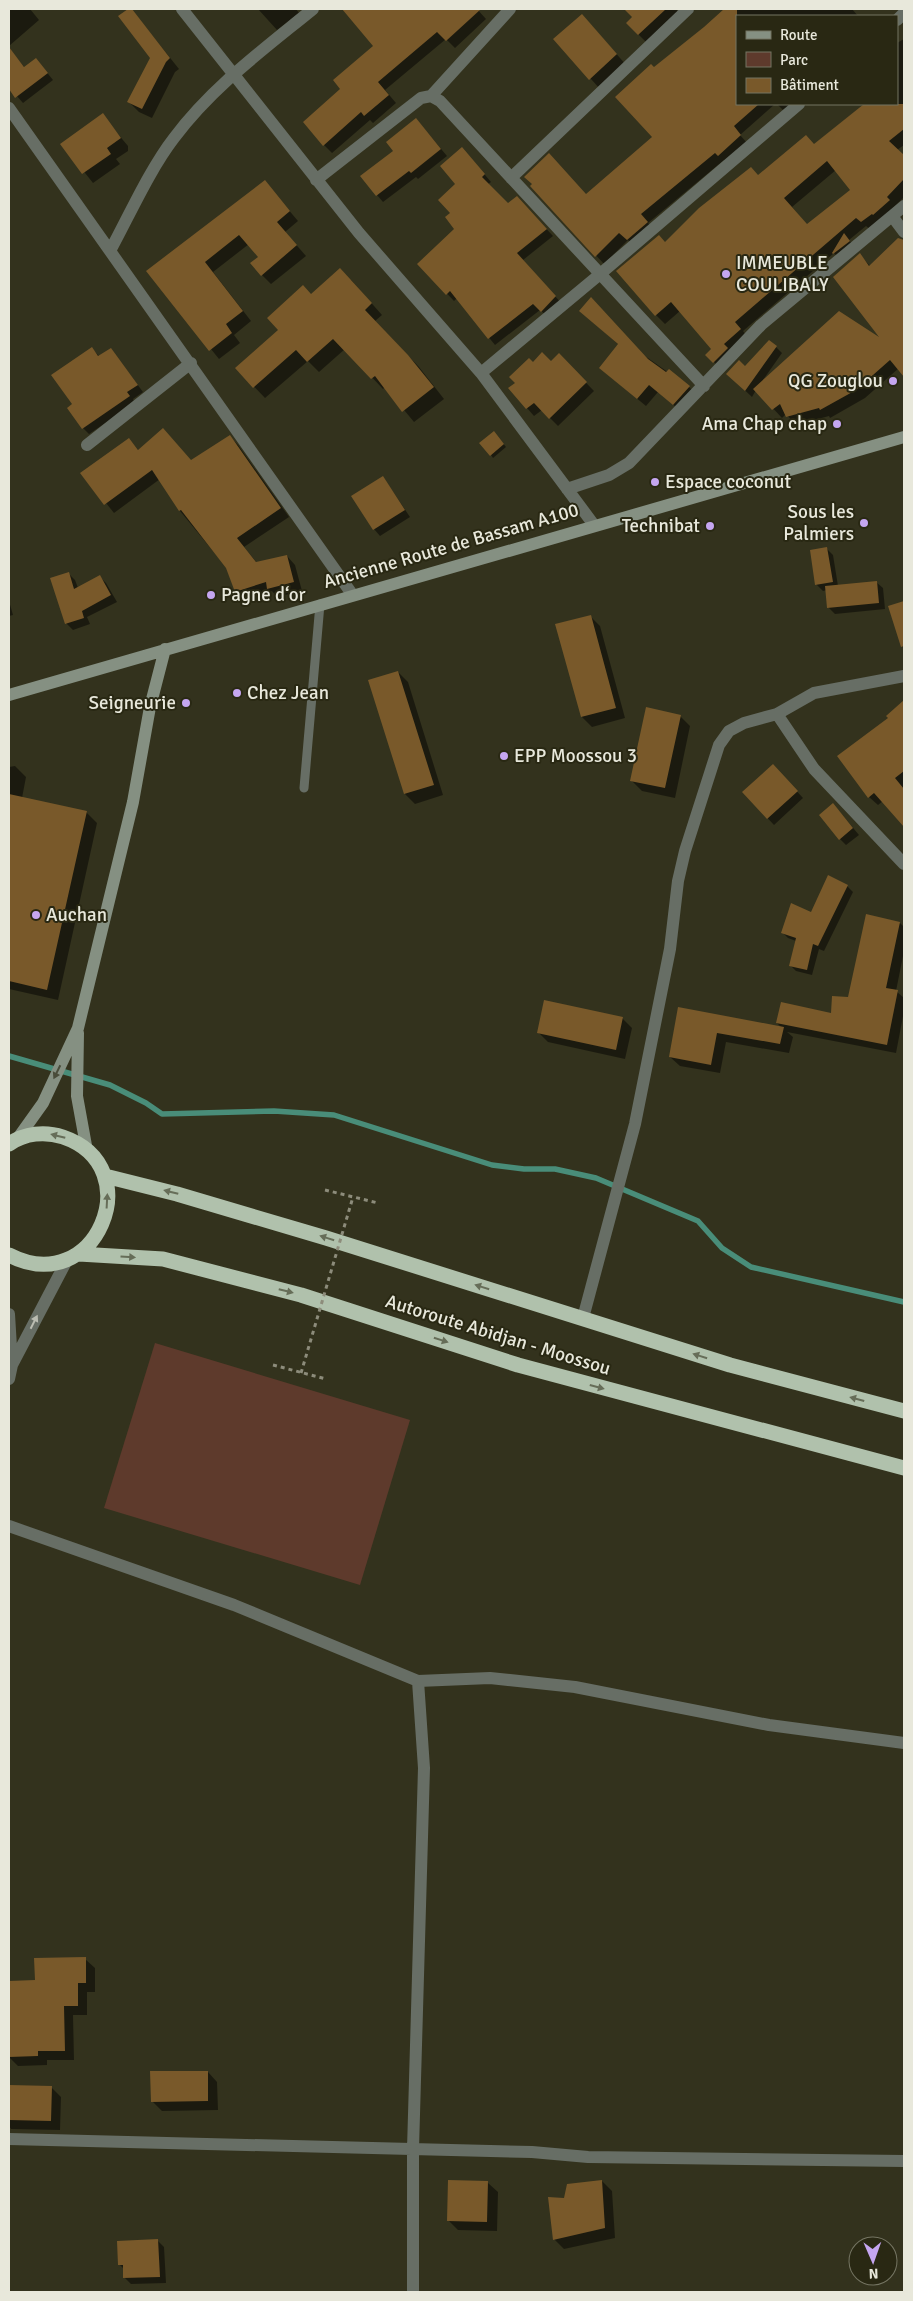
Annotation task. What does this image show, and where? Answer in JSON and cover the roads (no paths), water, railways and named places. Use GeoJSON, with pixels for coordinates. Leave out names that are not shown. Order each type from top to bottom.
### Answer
{"type":"FeatureCollection","features":[{"type":"Feature","properties":{"kind":"highway"},"geometry":{"type":"LineString","coordinates":[[13,1141],[36,1134],[54,1134],[72,1140],[88,1151],[98,1162],[104,1176],[109,1198],[105,1219],[95,1239],[73,1257]]}},
{"type":"Feature","properties":{"kind":"highway"},"geometry":{"type":"LineString","coordinates":[[104,1176],[177,1194],[730,1365],[904,1411]]}},
{"type":"Feature","properties":{"kind":"highway","name":"Autoroute Abidjan - Moossou"},"geometry":{"type":"LineString","coordinates":[[9,1255],[28,1263],[48,1265],[73,1257],[162,1259],[302,1295],[518,1365],[904,1468]]}},
{"type":"Feature","properties":{"kind":"main road","name":"Ancienne Route de Bassam A100"},"geometry":{"type":"LineString","coordinates":[[9,695],[352,594],[473,562],[594,525],[904,437]]}},
{"type":"Feature","properties":{"kind":"main road"},"geometry":{"type":"LineString","coordinates":[[13,1141],[43,1103],[78,1028],[133,802],[150,707],[165,649]]}},
{"type":"Feature","properties":{"kind":"main road"},"geometry":{"type":"LineString","coordinates":[[78,1028],[77,1096],[88,1151]]}},
{"type":"Feature","properties":{"kind":"street"},"geometry":{"type":"LineString","coordinates":[[182,9],[232,75],[359,233],[481,373],[594,525]]}},
{"type":"Feature","properties":{"kind":"street"},"geometry":{"type":"LineString","coordinates":[[110,251],[173,139],[202,104],[232,75],[313,9]]}},
{"type":"Feature","properties":{"kind":"street"},"geometry":{"type":"LineString","coordinates":[[316,180],[421,98],[431,96],[510,9]]}},
{"type":"Feature","properties":{"kind":"street"},"geometry":{"type":"LineString","coordinates":[[511,178],[688,9]]}},
{"type":"Feature","properties":{"kind":"street"},"geometry":{"type":"LineString","coordinates":[[431,96],[440,101],[704,386]]}},
{"type":"Feature","properties":{"kind":"street"},"geometry":{"type":"LineString","coordinates":[[481,373],[600,275],[798,105]]}},
{"type":"Feature","properties":{"kind":"street"},"geometry":{"type":"LineString","coordinates":[[9,108],[191,363],[352,594]]}},
{"type":"Feature","properties":{"kind":"street"},"geometry":{"type":"LineString","coordinates":[[567,489],[609,475],[629,462],[761,325],[904,206]]}},
{"type":"Feature","properties":{"kind":"street"},"geometry":{"type":"LineString","coordinates":[[892,216],[904,232]]}},
{"type":"Feature","properties":{"kind":"street"},"geometry":{"type":"LineString","coordinates":[[87,445],[191,363]]}},
{"type":"Feature","properties":{"kind":"street"},"geometry":{"type":"LineString","coordinates":[[583,1318],[635,1124],[670,949],[678,881],[692,827],[719,745],[729,731],[744,723],[777,714],[814,693],[904,676]]}},
{"type":"Feature","properties":{"kind":"street"},"geometry":{"type":"LineString","coordinates":[[777,714],[814,769],[904,864]]}},
{"type":"Feature","properties":{"kind":"street"},"geometry":{"type":"LineString","coordinates":[[12,1365],[73,1257]]}},
{"type":"Feature","properties":{"kind":"street"},"geometry":{"type":"LineString","coordinates":[[9,1314],[12,1365],[9,1379]]}},
{"type":"Feature","properties":{"kind":"street"},"geometry":{"type":"LineString","coordinates":[[9,1526],[234,1605],[418,1681],[490,1678],[575,1687],[769,1725],[904,1743]]}},
{"type":"Feature","properties":{"kind":"street"},"geometry":{"type":"LineString","coordinates":[[413,2292],[413,2149],[424,1768],[418,1681]]}},
{"type":"Feature","properties":{"kind":"street"},"geometry":{"type":"LineString","coordinates":[[9,2139],[532,2152],[588,2157],[904,2161]]}},
{"type":"Feature","properties":{"kind":"lane"},"geometry":{"type":"LineString","coordinates":[[304,788],[320,604]]}},
{"type":"Feature","properties":{"kind":"waterway"},"geometry":{"type":"LineString","coordinates":[[9,1056],[110,1085],[146,1103],[162,1114],[274,1111],[334,1115],[492,1165],[524,1169],[555,1169],[596,1178],[698,1221],[722,1248],[751,1267],[904,1302]]}},
{"type":"Feature","properties":{"kind":"place","name":"IMMEUBLE COULIBALY"},"geometry":{"type":"Point","coordinates":[726,274]}},
{"type":"Feature","properties":{"kind":"place","name":"QG Zouglou"},"geometry":{"type":"Point","coordinates":[893,381]}},
{"type":"Feature","properties":{"kind":"place","name":"Ama Chap chap"},"geometry":{"type":"Point","coordinates":[837,424]}},
{"type":"Feature","properties":{"kind":"place","name":"Espace coconut"},"geometry":{"type":"Point","coordinates":[655,482]}},
{"type":"Feature","properties":{"kind":"place","name":"Sous les Palmiers"},"geometry":{"type":"Point","coordinates":[864,523]}},
{"type":"Feature","properties":{"kind":"place","name":"Technibat"},"geometry":{"type":"Point","coordinates":[710,526]}},
{"type":"Feature","properties":{"kind":"place","name":"Pagne d‘or"},"geometry":{"type":"Point","coordinates":[211,595]}},
{"type":"Feature","properties":{"kind":"place","name":"Chez Jean"},"geometry":{"type":"Point","coordinates":[237,693]}},
{"type":"Feature","properties":{"kind":"place","name":"Seigneurie"},"geometry":{"type":"Point","coordinates":[186,703]}},
{"type":"Feature","properties":{"kind":"place","name":"EPP Moossou 3"},"geometry":{"type":"Point","coordinates":[504,756]}},
{"type":"Feature","properties":{"kind":"place","name":"Auchan"},"geometry":{"type":"Point","coordinates":[36,915]}}]}
